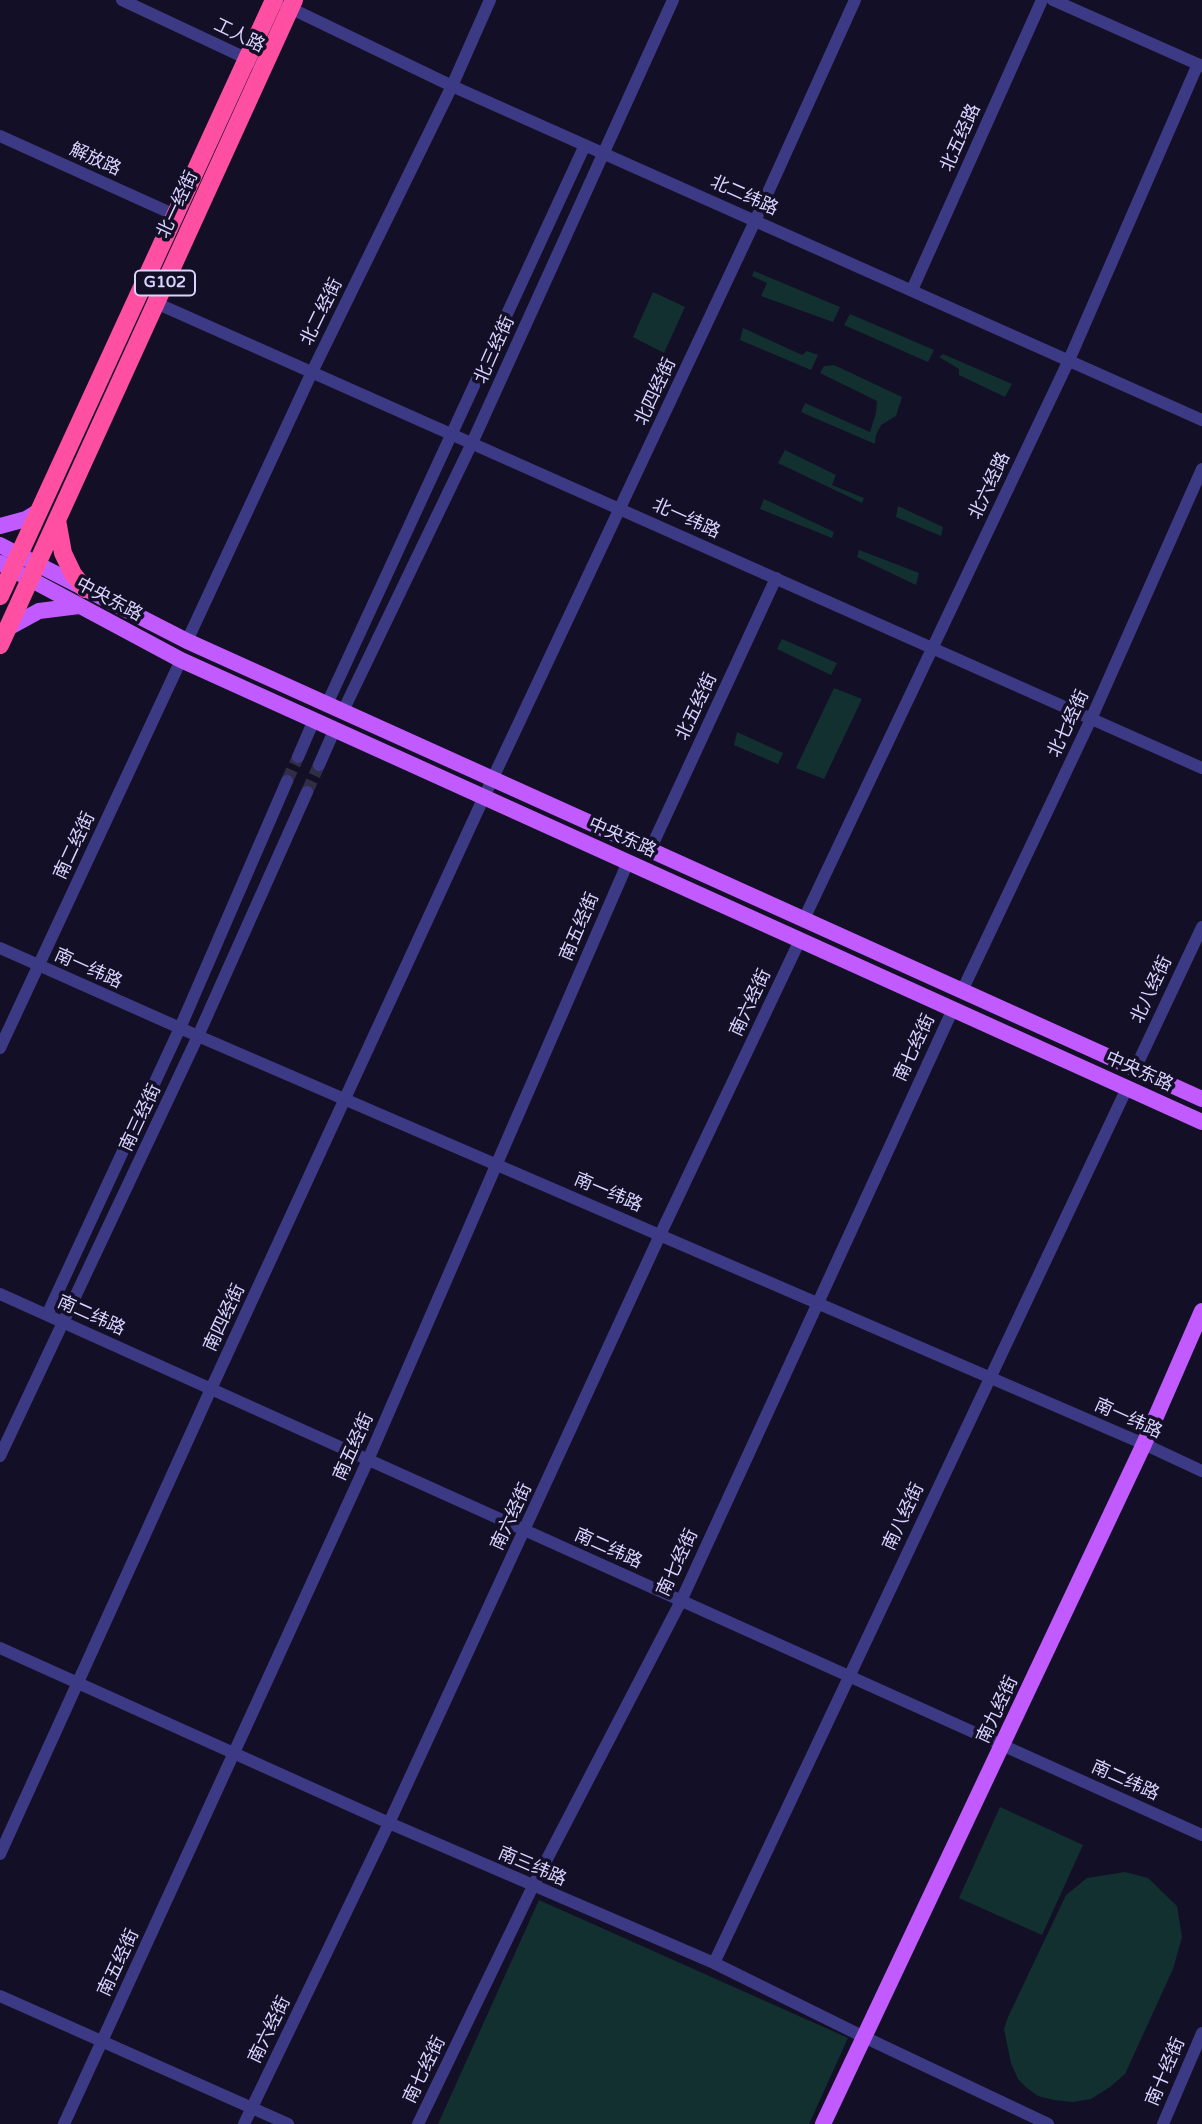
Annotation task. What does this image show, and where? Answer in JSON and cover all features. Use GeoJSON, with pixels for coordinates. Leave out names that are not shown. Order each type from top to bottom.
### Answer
{"type":"FeatureCollection","features":[{"type":"Feature","properties":{"kind":"highway","name":"北一经街"},"geometry":{"type":"LineString","coordinates":[[11,562],[39,511],[247,58],[283,2]]}},
{"type":"Feature","properties":{"kind":"highway","name":"北一经街"},"geometry":{"type":"LineString","coordinates":[[34,573],[264,68],[283,2]]}},
{"type":"Feature","properties":{"kind":"highway"},"geometry":{"type":"LineString","coordinates":[[57,520],[63,553],[83,598]]}},
{"type":"Feature","properties":{"kind":"highway","name":"G102"},"geometry":{"type":"LineString","coordinates":[[0,596],[11,562]]}},
{"type":"Feature","properties":{"kind":"highway","name":"G102"},"geometry":{"type":"LineString","coordinates":[[0,645],[34,573]]}},
{"type":"Feature","properties":{"kind":"main road"},"geometry":{"type":"LineString","coordinates":[[0,526],[26,519],[39,511]]}},
{"type":"Feature","properties":{"kind":"main road","name":"中央东路"},"geometry":{"type":"LineString","coordinates":[[0,545],[11,562],[83,598],[187,641],[1202,1099]]}},
{"type":"Feature","properties":{"kind":"main road"},"geometry":{"type":"LineString","coordinates":[[8,628],[39,611],[83,598]]}},
{"type":"Feature","properties":{"kind":"main road","name":"中央东路"},"geometry":{"type":"LineString","coordinates":[[83,598],[181,660],[1202,1122]]}},
{"type":"Feature","properties":{"kind":"main road","name":"南九经街"},"geometry":{"type":"LineString","coordinates":[[823,2124],[1144,1444],[1202,1311]]}},
{"type":"Feature","properties":{"kind":"street","name":"工人路"},"geometry":{"type":"LineString","coordinates":[[122,0],[264,68]]}},
{"type":"Feature","properties":{"kind":"street","name":"北二经街"},"geometry":{"type":"LineString","coordinates":[[187,641],[312,372],[452,86],[490,0]]}},
{"type":"Feature","properties":{"kind":"street","name":"北三经街"},"geometry":{"type":"LineString","coordinates":[[343,711],[472,443],[673,0]]}},
{"type":"Feature","properties":{"kind":"street","name":"北四经街"},"geometry":{"type":"LineString","coordinates":[[484,797],[755,221],[855,0]]}},
{"type":"Feature","properties":{"kind":"street","name":"北五经路"},"geometry":{"type":"LineString","coordinates":[[912,290],[1042,0]]}},
{"type":"Feature","properties":{"kind":"street"},"geometry":{"type":"LineString","coordinates":[[1053,0],[1200,65]]}},
{"type":"Feature","properties":{"kind":"street","name":"北二纬路"},"geometry":{"type":"LineString","coordinates":[[283,2],[452,86],[1202,420]]}},
{"type":"Feature","properties":{"kind":"street","name":"北六经路"},"geometry":{"type":"LineString","coordinates":[[804,919],[1069,360],[1200,65]]}},
{"type":"Feature","properties":{"kind":"street","name":"解放路"},"geometry":{"type":"LineString","coordinates":[[0,136],[175,215]]}},
{"type":"Feature","properties":{"kind":"street"},"geometry":{"type":"LineString","coordinates":[[327,704],[585,145]]}},
{"type":"Feature","properties":{"kind":"street","name":"北一纬路"},"geometry":{"type":"LineString","coordinates":[[156,303],[1202,768]]}},
{"type":"Feature","properties":{"kind":"street","name":"北七经街"},"geometry":{"type":"LineString","coordinates":[[962,991],[1091,719],[1202,469]]}},
{"type":"Feature","properties":{"kind":"street","name":"北五经街"},"geometry":{"type":"LineString","coordinates":[[650,850],[776,578]]}},
{"type":"Feature","properties":{"kind":"street","name":"南二经街"},"geometry":{"type":"LineString","coordinates":[[0,1048],[181,660]]}},
{"type":"Feature","properties":{"kind":"street"},"geometry":{"type":"LineString","coordinates":[[298,757],[314,720]]}},
{"type":"Feature","properties":{"kind":"street"},"geometry":{"type":"LineString","coordinates":[[319,765],[334,730]]}},
{"type":"Feature","properties":{"kind":"street"},"geometry":{"type":"LineString","coordinates":[[47,1315],[180,1028],[287,781]]}},
{"type":"Feature","properties":{"kind":"street","name":"南三经街"},"geometry":{"type":"LineString","coordinates":[[0,1456],[198,1036],[307,792]]}},
{"type":"Feature","properties":{"kind":"street","name":"南四经街"},"geometry":{"type":"LineString","coordinates":[[0,1854],[484,797]]}},
{"type":"Feature","properties":{"kind":"street","name":"南五经街"},"geometry":{"type":"LineString","coordinates":[[64,2124],[368,1460],[628,862]]}},
{"type":"Feature","properties":{"kind":"street","name":"北八经街"},"geometry":{"type":"LineString","coordinates":[[1135,1069],[1202,927]]}},
{"type":"Feature","properties":{"kind":"street","name":"南六经街"},"geometry":{"type":"LineString","coordinates":[[244,2124],[389,1823],[660,1235],[800,940]]}},
{"type":"Feature","properties":{"kind":"street","name":"南一纬路"},"geometry":{"type":"LineString","coordinates":[[0,948],[1144,1444],[1202,1472]]}},
{"type":"Feature","properties":{"kind":"street","name":"南七经街"},"geometry":{"type":"LineString","coordinates":[[418,2124],[533,1886],[681,1601],[953,1009]]}},
{"type":"Feature","properties":{"kind":"street","name":"南八经街"},"geometry":{"type":"LineString","coordinates":[[714,1963],[1127,1088]]}},
{"type":"Feature","properties":{"kind":"street","name":"南二纬路"},"geometry":{"type":"LineString","coordinates":[[0,1294],[1202,1835]]}},
{"type":"Feature","properties":{"kind":"street","name":"南三纬路"},"geometry":{"type":"LineString","coordinates":[[0,1648],[389,1823],[714,1963],[1048,2124]]}},
{"type":"Feature","properties":{"kind":"street"},"geometry":{"type":"LineString","coordinates":[[0,1996],[289,2124]]}},
{"type":"Feature","properties":{"kind":"street","name":"南十经街"},"geometry":{"type":"LineString","coordinates":[[1163,2124],[1202,2033]]}},
{"type":"Feature","properties":{"kind":"green space"},"geometry":{"type":"Polygon","coordinates":[[[754,271],[840,307],[833,322],[761,296],[767,283],[752,276],[754,271]]]}},
{"type":"Feature","properties":{"kind":"green space"},"geometry":{"type":"Polygon","coordinates":[[[653,292],[685,307],[664,353],[633,337],[653,292]]]}},
{"type":"Feature","properties":{"kind":"green space"},"geometry":{"type":"Polygon","coordinates":[[[850,314],[934,350],[928,362],[844,325],[850,314]]]}},
{"type":"Feature","properties":{"kind":"green space"},"geometry":{"type":"Polygon","coordinates":[[[743,328],[802,355],[807,351],[818,355],[811,370],[740,340],[743,328]]]}},
{"type":"Feature","properties":{"kind":"green space"},"geometry":{"type":"Polygon","coordinates":[[[943,354],[1012,384],[1005,397],[959,375],[959,369],[939,357],[943,354]]]}},
{"type":"Feature","properties":{"kind":"green space"},"geometry":{"type":"Polygon","coordinates":[[[834,365],[902,397],[896,416],[881,425],[875,444],[801,412],[805,403],[870,432],[877,401],[820,373],[824,366],[834,365]]]}},
{"type":"Feature","properties":{"kind":"green space"},"geometry":{"type":"Polygon","coordinates":[[[785,450],[836,475],[832,485],[864,498],[862,503],[778,463],[785,450]]]}},
{"type":"Feature","properties":{"kind":"green space"},"geometry":{"type":"Polygon","coordinates":[[[764,499],[834,532],[832,538],[760,509],[764,499]]]}},
{"type":"Feature","properties":{"kind":"green space"},"geometry":{"type":"Polygon","coordinates":[[[898,506],[943,527],[941,536],[896,517],[898,506]]]}},
{"type":"Feature","properties":{"kind":"green space"},"geometry":{"type":"Polygon","coordinates":[[[859,550],[919,573],[916,585],[857,557],[859,550]]]}},
{"type":"Feature","properties":{"kind":"green space"},"geometry":{"type":"Polygon","coordinates":[[[782,639],[837,663],[831,675],[777,649],[782,639]]]}},
{"type":"Feature","properties":{"kind":"green space"},"geometry":{"type":"Polygon","coordinates":[[[834,688],[862,699],[824,779],[796,768],[834,688]]]}},
{"type":"Feature","properties":{"kind":"green space"},"geometry":{"type":"Polygon","coordinates":[[[737,732],[783,753],[778,764],[734,745],[737,732]]]}},
{"type":"Feature","properties":{"kind":"green space"},"geometry":{"type":"Polygon","coordinates":[[[1000,1807],[1083,1845],[1042,1935],[959,1898],[1000,1807]]]}},
{"type":"Feature","properties":{"kind":"green space"},"geometry":{"type":"Polygon","coordinates":[[[1125,1872],[1148,1878],[1177,1906],[1182,1937],[1173,1969],[1125,2074],[1091,2099],[1073,2102],[1038,2096],[1018,2079],[1011,2063],[1004,2029],[1008,2017],[1066,1895],[1087,1878],[1125,1872]]]}},
{"type":"Feature","properties":{"kind":"green space"},"geometry":{"type":"Polygon","coordinates":[[[539,1900],[848,2038],[809,2124],[438,2124],[539,1900]]]}},
{"type":"Feature","properties":{"kind":"tunnel"},"geometry":{"type":"LineString","coordinates":[[287,781],[298,757]]}},
{"type":"Feature","properties":{"kind":"tunnel"},"geometry":{"type":"LineString","coordinates":[[307,792],[319,765]]}}]}
